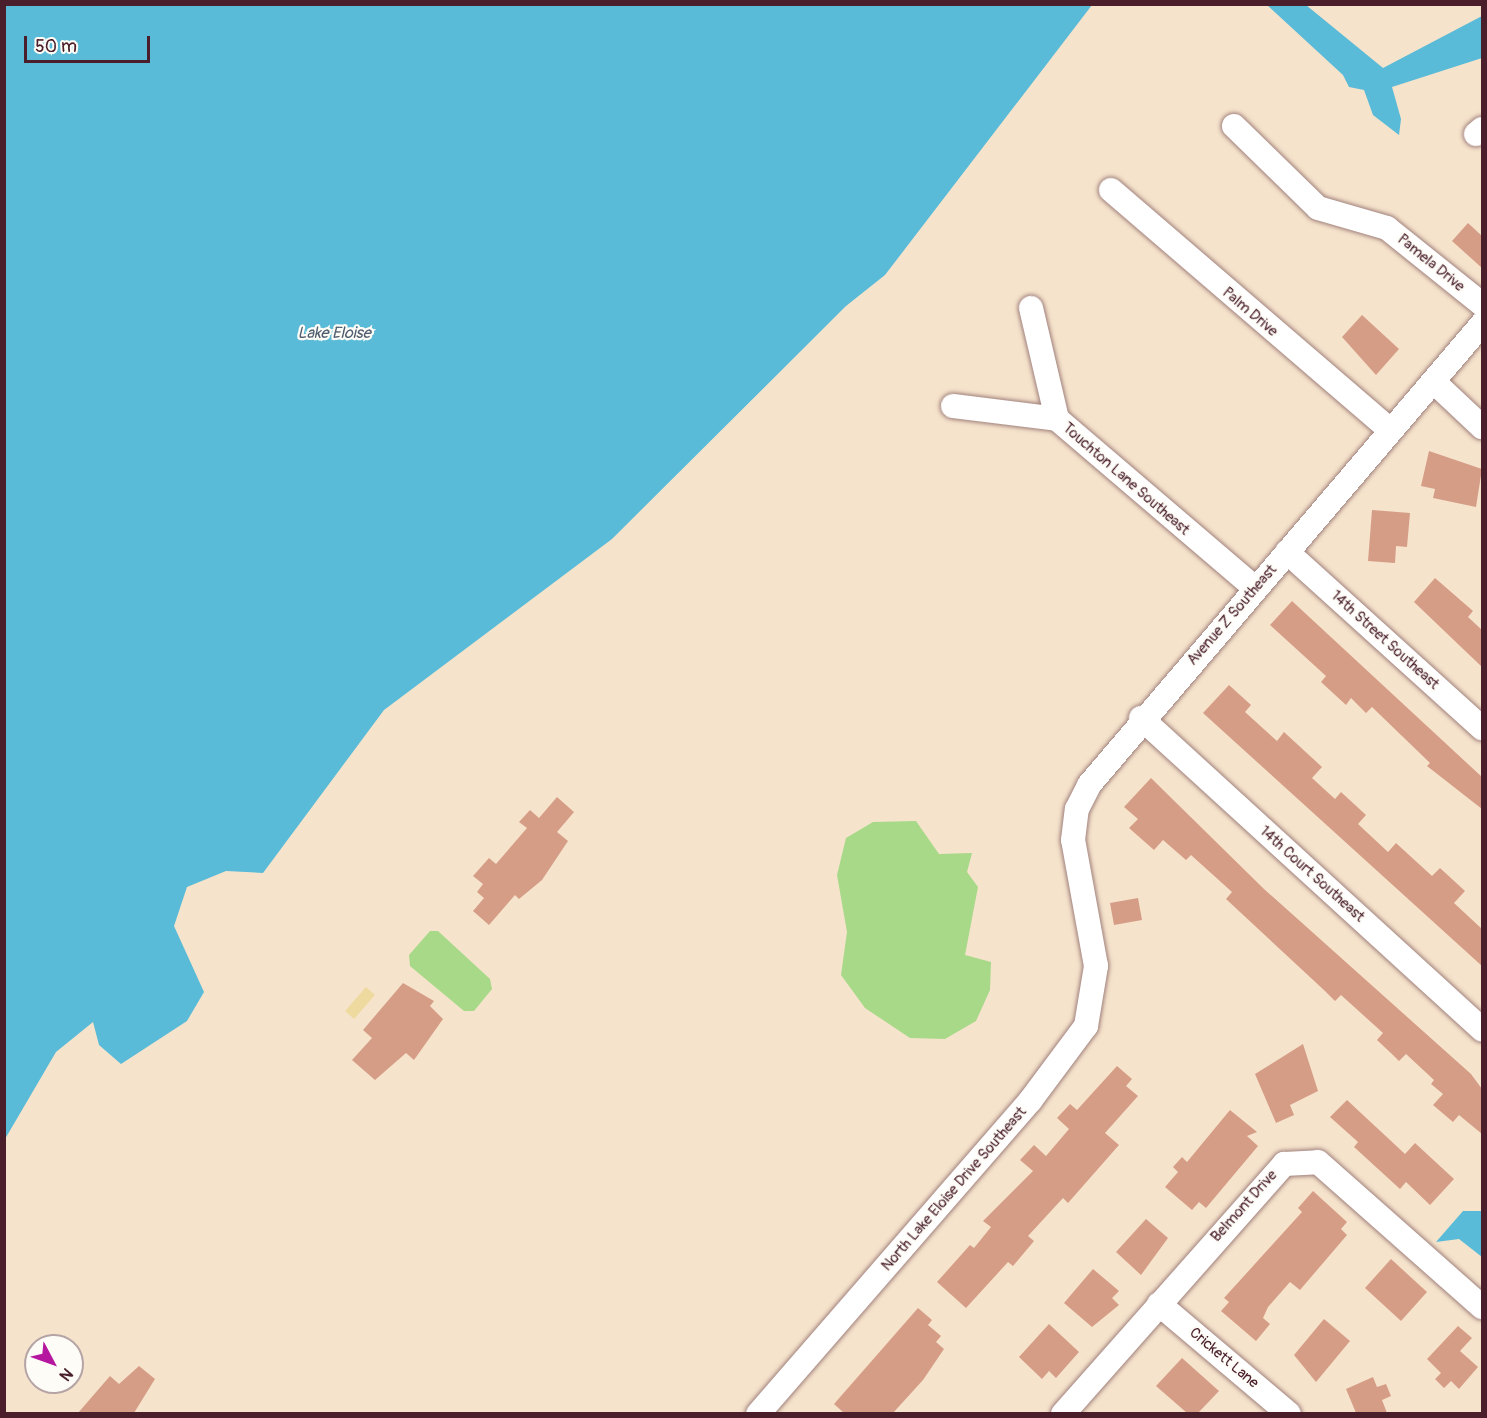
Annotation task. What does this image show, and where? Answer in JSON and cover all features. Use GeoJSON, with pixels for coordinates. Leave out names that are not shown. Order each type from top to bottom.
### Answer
{"type":"FeatureCollection","features":[{"type":"Feature","properties":{"kind":"street","name":"Pamela Drive"},"geometry":{"type":"LineString","coordinates":[[1234,126],[1318,208],[1387,228],[1482,304]]}},
{"type":"Feature","properties":{"kind":"street","name":"Palm Drive"},"geometry":{"type":"LineString","coordinates":[[1111,190],[1391,431]]}},
{"type":"Feature","properties":{"kind":"street","name":"Touchton Lane Southeast"},"geometry":{"type":"LineString","coordinates":[[1031,308],[1057,419],[1255,588]]}},
{"type":"Feature","properties":{"kind":"street","name":"Avenue Z Southeast"},"geometry":{"type":"LineString","coordinates":[[1091,940],[1073,858],[1073,823],[1089,785],[1141,718],[1482,324]]}},
{"type":"Feature","properties":{"kind":"street"},"geometry":{"type":"LineString","coordinates":[[1434,382],[1482,427]]}},
{"type":"Feature","properties":{"kind":"street"},"geometry":{"type":"LineString","coordinates":[[953,406],[1057,419]]}},
{"type":"Feature","properties":{"kind":"street","name":"14th Street Southeast"},"geometry":{"type":"LineString","coordinates":[[1287,552],[1482,728]]}},
{"type":"Feature","properties":{"kind":"street","name":"14th Court Southeast"},"geometry":{"type":"LineString","coordinates":[[1141,718],[1482,1029]]}},
{"type":"Feature","properties":{"kind":"street","name":"North Lake Eloise Drive Southeast"},"geometry":{"type":"LineString","coordinates":[[759,1413],[1074,1049],[1094,998],[1091,940]]}},
{"type":"Feature","properties":{"kind":"street","name":"Belmont Drive"},"geometry":{"type":"LineString","coordinates":[[1063,1413],[1274,1171],[1304,1161],[1318,1162],[1350,1187],[1482,1307]]}},
{"type":"Feature","properties":{"kind":"street","name":"Crickett Lane"},"geometry":{"type":"LineString","coordinates":[[1159,1304],[1289,1413]]}},
{"type":"Feature","properties":{"kind":"green space"},"geometry":{"type":"Polygon","coordinates":[[[916,821],[939,854],[972,853],[967,872],[978,887],[965,955],[991,962],[990,990],[976,1021],[945,1039],[910,1038],[865,1008],[841,975],[847,932],[837,875],[846,838],[873,822],[916,821]]]}},
{"type":"Feature","properties":{"kind":"green space"},"geometry":{"type":"Polygon","coordinates":[[[430,931],[438,931],[490,979],[492,989],[474,1011],[464,1011],[410,966],[409,955],[430,931]]]}},
{"type":"Feature","properties":{"kind":"sand"},"geometry":{"type":"Polygon","coordinates":[[[366,987],[375,995],[354,1019],[345,1011],[366,987]]]}},
{"type":"Feature","properties":{"kind":"water","name":"Lake Eloise"},"geometry":{"type":"Polygon","coordinates":[[[5,4],[1092,5],[885,275],[846,306],[612,539],[384,710],[263,873],[226,871],[187,887],[174,926],[204,992],[187,1021],[121,1064],[99,1045],[93,1022],[56,1052],[5,1139],[5,4]]]}},
{"type":"Feature","properties":{"kind":"water"},"geometry":{"type":"Polygon","coordinates":[[[1267,5],[1306,5],[1383,68],[1482,16],[1482,58],[1392,87],[1401,119],[1399,135],[1373,115],[1364,90],[1349,87],[1343,75],[1267,5]]]}},
{"type":"Feature","properties":{"kind":"water"},"geometry":{"type":"Polygon","coordinates":[[[1463,1211],[1482,1211],[1482,1257],[1459,1239],[1436,1242],[1463,1211]]]}},
{"type":"Feature","properties":{"kind":"building"},"geometry":{"type":"Polygon","coordinates":[[[1468,223],[1482,236],[1482,268],[1452,241],[1468,223]]]}},
{"type":"Feature","properties":{"kind":"building"},"geometry":{"type":"Polygon","coordinates":[[[1362,315],[1399,349],[1376,375],[1342,337],[1362,315]]]}},
{"type":"Feature","properties":{"kind":"building"},"geometry":{"type":"Polygon","coordinates":[[[1429,451],[1482,469],[1476,507],[1433,498],[1435,489],[1421,486],[1429,451]]]}},
{"type":"Feature","properties":{"kind":"building"},"geometry":{"type":"Polygon","coordinates":[[[1372,510],[1410,513],[1407,547],[1396,546],[1395,563],[1368,561],[1372,510]]]}},
{"type":"Feature","properties":{"kind":"building"},"geometry":{"type":"Polygon","coordinates":[[[1435,578],[1473,611],[1468,617],[1482,630],[1482,667],[1414,602],[1435,578]]]}},
{"type":"Feature","properties":{"kind":"building"},"geometry":{"type":"Polygon","coordinates":[[[1292,601],[1482,777],[1482,809],[1427,766],[1430,763],[1372,707],[1366,713],[1351,698],[1346,705],[1321,682],[1326,676],[1270,625],[1292,601]]]}},
{"type":"Feature","properties":{"kind":"building"},"geometry":{"type":"Polygon","coordinates":[[[1229,685],[1251,705],[1245,712],[1277,741],[1284,732],[1322,767],[1312,778],[1335,799],[1341,792],[1366,815],[1358,824],[1388,852],[1396,843],[1432,876],[1440,868],[1465,891],[1454,903],[1482,929],[1482,966],[1203,713],[1229,685]]]}},
{"type":"Feature","properties":{"kind":"building"},"geometry":{"type":"Polygon","coordinates":[[[1151,778],[1264,889],[1471,1074],[1482,1089],[1482,1134],[1459,1115],[1453,1122],[1433,1105],[1443,1094],[1431,1084],[1434,1080],[1406,1054],[1399,1061],[1377,1040],[1383,1033],[1341,995],[1335,1001],[1226,899],[1232,892],[1191,855],[1186,860],[1163,840],[1154,850],[1129,828],[1138,819],[1124,807],[1151,778]]]}},
{"type":"Feature","properties":{"kind":"building"},"geometry":{"type":"Polygon","coordinates":[[[557,797],[574,812],[557,832],[568,841],[542,880],[519,899],[515,895],[489,925],[473,911],[484,898],[477,892],[483,884],[473,876],[489,858],[496,864],[527,828],[519,822],[530,810],[539,818],[557,797]]]}},
{"type":"Feature","properties":{"kind":"building"},"geometry":{"type":"Polygon","coordinates":[[[1138,898],[1142,920],[1114,925],[1110,903],[1138,898]]]}},
{"type":"Feature","properties":{"kind":"building"},"geometry":{"type":"Polygon","coordinates":[[[403,983],[434,1001],[430,1006],[443,1019],[414,1060],[406,1053],[375,1080],[352,1060],[372,1038],[363,1030],[403,983]]]}},
{"type":"Feature","properties":{"kind":"building"},"geometry":{"type":"Polygon","coordinates":[[[1303,1044],[1318,1091],[1290,1105],[1294,1115],[1276,1123],[1255,1074],[1303,1044]]]}},
{"type":"Feature","properties":{"kind":"building"},"geometry":{"type":"Polygon","coordinates":[[[1117,1066],[1132,1079],[1126,1086],[1138,1096],[1105,1133],[1119,1145],[1068,1203],[1063,1198],[1028,1236],[1034,1241],[1013,1266],[1008,1262],[966,1308],[937,1282],[970,1245],[974,1248],[991,1227],[983,1221],[1033,1171],[1020,1160],[1034,1145],[1046,1156],[1069,1129],[1057,1118],[1070,1104],[1077,1110],[1117,1066]]]}},
{"type":"Feature","properties":{"kind":"building"},"geometry":{"type":"Polygon","coordinates":[[[1347,1100],[1405,1154],[1415,1143],[1454,1179],[1430,1205],[1406,1182],[1400,1189],[1354,1147],[1358,1142],[1330,1117],[1347,1100]]]}},
{"type":"Feature","properties":{"kind":"building"},"geometry":{"type":"Polygon","coordinates":[[[1230,1110],[1257,1132],[1247,1136],[1258,1146],[1206,1208],[1199,1202],[1192,1210],[1165,1187],[1178,1172],[1173,1167],[1182,1157],[1187,1162],[1230,1110]]]}},
{"type":"Feature","properties":{"kind":"building"},"geometry":{"type":"Polygon","coordinates":[[[1313,1191],[1347,1222],[1341,1229],[1347,1235],[1300,1290],[1290,1282],[1268,1307],[1263,1318],[1270,1324],[1256,1341],[1221,1311],[1229,1302],[1224,1298],[1302,1212],[1298,1208],[1313,1191]]]}},
{"type":"Feature","properties":{"kind":"building"},"geometry":{"type":"Polygon","coordinates":[[[1146,1219],[1168,1238],[1141,1275],[1116,1252],[1146,1219]]]}},
{"type":"Feature","properties":{"kind":"building"},"geometry":{"type":"Polygon","coordinates":[[[1391,1259],[1427,1292],[1401,1321],[1365,1288],[1391,1259]]]}},
{"type":"Feature","properties":{"kind":"building"},"geometry":{"type":"Polygon","coordinates":[[[1093,1269],[1119,1291],[1112,1298],[1119,1305],[1092,1327],[1064,1303],[1093,1269]]]}},
{"type":"Feature","properties":{"kind":"building"},"geometry":{"type":"Polygon","coordinates":[[[918,1308],[932,1320],[928,1325],[941,1336],[936,1342],[944,1349],[923,1380],[893,1413],[844,1413],[834,1404],[918,1308]]]}},
{"type":"Feature","properties":{"kind":"building"},"geometry":{"type":"Polygon","coordinates":[[[1324,1319],[1350,1341],[1316,1382],[1294,1355],[1324,1319]]]}},
{"type":"Feature","properties":{"kind":"building"},"geometry":{"type":"Polygon","coordinates":[[[1049,1324],[1079,1352],[1056,1378],[1049,1371],[1042,1379],[1019,1357],[1049,1324]]]}},
{"type":"Feature","properties":{"kind":"building"},"geometry":{"type":"Polygon","coordinates":[[[1458,1326],[1472,1338],[1460,1351],[1478,1367],[1459,1389],[1451,1381],[1444,1388],[1435,1379],[1441,1373],[1427,1359],[1458,1326]]]}},
{"type":"Feature","properties":{"kind":"building"},"geometry":{"type":"Polygon","coordinates":[[[1182,1358],[1219,1391],[1198,1413],[1187,1413],[1156,1386],[1182,1358]]]}},
{"type":"Feature","properties":{"kind":"building"},"geometry":{"type":"Polygon","coordinates":[[[139,1366],[155,1379],[134,1413],[78,1413],[110,1376],[119,1384],[139,1366]]]}},
{"type":"Feature","properties":{"kind":"building"},"geometry":{"type":"Polygon","coordinates":[[[1373,1377],[1377,1387],[1386,1384],[1391,1396],[1382,1400],[1387,1413],[1356,1413],[1346,1389],[1373,1377]]]}}]}
